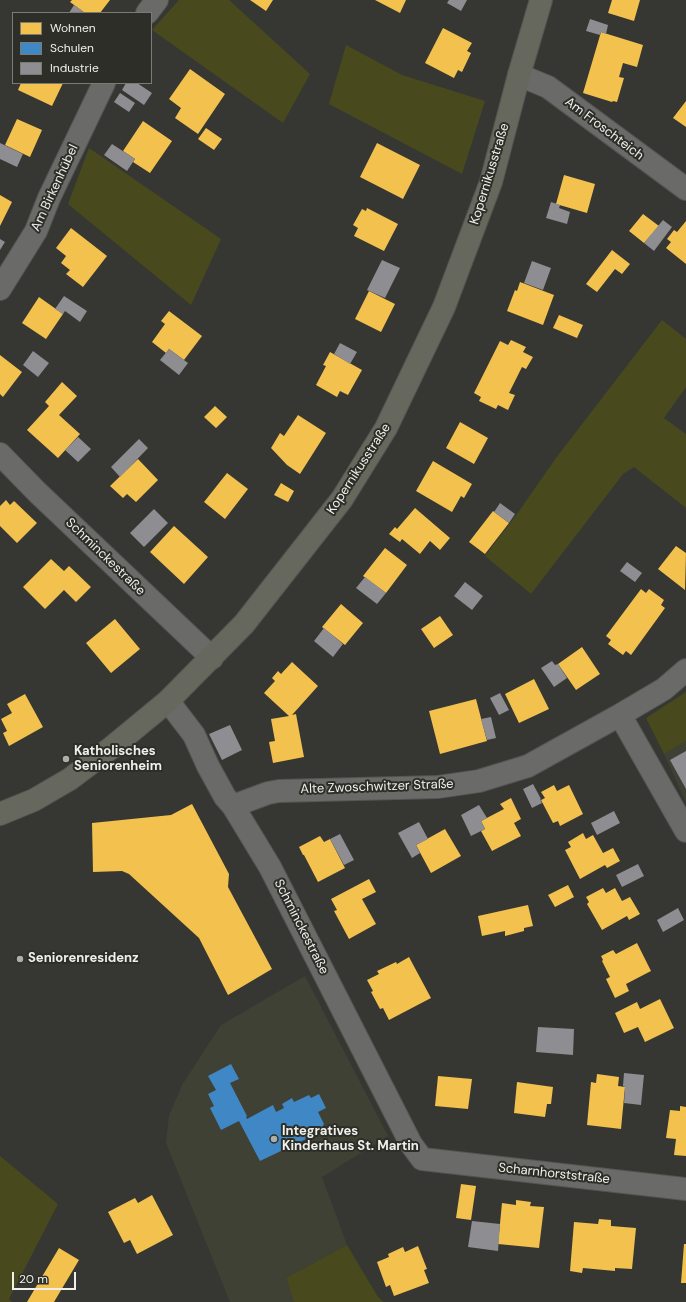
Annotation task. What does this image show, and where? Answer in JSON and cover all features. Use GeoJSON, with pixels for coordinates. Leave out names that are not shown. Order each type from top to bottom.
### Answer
{"type":"FeatureCollection","features":[{"type":"Feature","properties":{"kind":"street"},"geometry":{"type":"LineString","coordinates":[[149,12],[157,0]]}},
{"type":"Feature","properties":{"kind":"street","name":"Kopernikusstraße"},"geometry":{"type":"LineString","coordinates":[[0,814],[34,800],[70,778],[111,748],[168,701],[244,624],[342,499],[386,428],[444,307],[491,182],[519,75],[541,0]]}},
{"type":"Feature","properties":{"kind":"street","name":"Am Froschteich"},"geometry":{"type":"LineString","coordinates":[[519,75],[548,87],[686,189]]}},
{"type":"Feature","properties":{"kind":"street","name":"Am Birkenhübel"},"geometry":{"type":"LineString","coordinates":[[0,289],[36,231],[49,198],[104,84]]}},
{"type":"Feature","properties":{"kind":"street","name":"Schminckestraße"},"geometry":{"type":"LineString","coordinates":[[0,454],[37,492],[212,658]]}},
{"type":"Feature","properties":{"kind":"street","name":"Alte Zwoschwitzer Straße"},"geometry":{"type":"LineString","coordinates":[[233,806],[268,793],[279,791],[438,787],[479,781],[528,766],[620,716],[664,689],[686,670]]}},
{"type":"Feature","properties":{"kind":"street","name":"Schminckestraße"},"geometry":{"type":"LineString","coordinates":[[168,701],[194,735],[208,766],[225,797],[233,806],[270,867],[411,1144],[422,1159]]}},
{"type":"Feature","properties":{"kind":"street"},"geometry":{"type":"LineString","coordinates":[[620,716],[686,831]]}},
{"type":"Feature","properties":{"kind":"street","name":"Scharnhorststraße"},"geometry":{"type":"LineString","coordinates":[[422,1159],[686,1189]]}},
{"type":"Feature","properties":{"kind":"shaded area"},"geometry":{"type":"Polygon","coordinates":[[[686,741],[686,802],[664,754],[686,741]]]}},
{"type":"Feature","properties":{"kind":"shaded area","name":"Integratives Kinderhaus St. Martin"},"geometry":{"type":"Polygon","coordinates":[[[305,976],[388,1136],[322,1177],[347,1245],[286,1278],[294,1302],[230,1302],[166,1143],[169,1116],[182,1085],[221,1025],[305,976]]]}},
{"type":"Feature","properties":{"kind":"green space"},"geometry":{"type":"Polygon","coordinates":[[[179,0],[229,0],[310,74],[283,123],[152,30],[179,0]]]}},
{"type":"Feature","properties":{"kind":"green space"},"geometry":{"type":"Polygon","coordinates":[[[346,45],[402,75],[485,101],[462,174],[329,104],[346,45]]]}},
{"type":"Feature","properties":{"kind":"green space"},"geometry":{"type":"Polygon","coordinates":[[[89,148],[221,239],[191,305],[68,204],[89,148]]]}},
{"type":"Feature","properties":{"kind":"green space"},"geometry":{"type":"Polygon","coordinates":[[[662,320],[686,339],[686,387],[664,418],[686,434],[686,508],[634,467],[623,474],[531,594],[485,556],[517,514],[556,458],[662,320]]]}},
{"type":"Feature","properties":{"kind":"green space"},"geometry":{"type":"Polygon","coordinates":[[[686,692],[686,741],[664,754],[646,718],[686,692]]]}},
{"type":"Feature","properties":{"kind":"green space"},"geometry":{"type":"Polygon","coordinates":[[[0,1156],[58,1204],[9,1299],[12,1302],[0,1302],[0,1156]]]}},
{"type":"Feature","properties":{"kind":"green space"},"geometry":{"type":"Polygon","coordinates":[[[347,1245],[378,1297],[384,1302],[294,1302],[286,1278],[347,1245]]]}},
{"type":"Feature","properties":{"kind":"building: Wohnen"},"geometry":{"type":"Polygon","coordinates":[[[72,0],[110,0],[101,12],[84,12],[70,2],[72,0]]]}},
{"type":"Feature","properties":{"kind":"building: Wohnen"},"geometry":{"type":"Polygon","coordinates":[[[250,0],[273,0],[266,11],[250,0]]]}},
{"type":"Feature","properties":{"kind":"building: Wohnen"},"geometry":{"type":"Polygon","coordinates":[[[375,0],[406,0],[400,13],[375,0]]]}},
{"type":"Feature","properties":{"kind":"building: Wohnen"},"geometry":{"type":"Polygon","coordinates":[[[612,0],[640,0],[634,21],[608,13],[612,0]]]}},
{"type":"Feature","properties":{"kind":"building: Wohnen"},"geometry":{"type":"Polygon","coordinates":[[[443,28],[472,43],[467,51],[471,53],[462,72],[458,70],[454,78],[425,63],[443,28]]]}},
{"type":"Feature","properties":{"kind":"building: Wohnen"},"geometry":{"type":"Polygon","coordinates":[[[601,32],[643,45],[637,67],[623,63],[619,77],[624,78],[617,102],[612,102],[583,93],[601,32]]]}},
{"type":"Feature","properties":{"kind":"building: Wohnen"},"geometry":{"type":"Polygon","coordinates":[[[190,69],[225,94],[198,134],[175,118],[181,108],[169,99],[190,69]]]}},
{"type":"Feature","properties":{"kind":"building: Wohnen"},"geometry":{"type":"Polygon","coordinates":[[[21,84],[63,84],[52,106],[18,90],[21,84]]]}},
{"type":"Feature","properties":{"kind":"building: Wohnen"},"geometry":{"type":"Polygon","coordinates":[[[686,101],[686,127],[673,118],[686,101]]]}},
{"type":"Feature","properties":{"kind":"building: Wohnen"},"geometry":{"type":"Polygon","coordinates":[[[17,119],[42,130],[30,157],[5,145],[17,119]]]}},
{"type":"Feature","properties":{"kind":"building: Wohnen"},"geometry":{"type":"Polygon","coordinates":[[[143,121],[172,141],[150,173],[133,162],[135,159],[123,151],[143,121]]]}},
{"type":"Feature","properties":{"kind":"building: Wohnen"},"geometry":{"type":"Polygon","coordinates":[[[206,128],[222,139],[214,150],[198,139],[206,128]]]}},
{"type":"Feature","properties":{"kind":"building: Wohnen"},"geometry":{"type":"Polygon","coordinates":[[[377,143],[420,165],[403,199],[360,177],[377,143]]]}},
{"type":"Feature","properties":{"kind":"building: Wohnen"},"geometry":{"type":"Polygon","coordinates":[[[564,175],[595,184],[587,213],[556,204],[564,175]]]}},
{"type":"Feature","properties":{"kind":"building: Wohnen"},"geometry":{"type":"Polygon","coordinates":[[[0,195],[12,202],[0,226],[0,195]]]}},
{"type":"Feature","properties":{"kind":"building: Wohnen"},"geometry":{"type":"Polygon","coordinates":[[[367,208],[398,224],[384,251],[354,236],[358,228],[353,225],[362,209],[366,211],[367,208]]]}},
{"type":"Feature","properties":{"kind":"building: Wohnen"},"geometry":{"type":"Polygon","coordinates":[[[643,214],[659,226],[644,243],[629,231],[643,214]]]}},
{"type":"Feature","properties":{"kind":"building: Wohnen"},"geometry":{"type":"Polygon","coordinates":[[[686,221],[686,264],[666,248],[671,242],[667,239],[674,230],[677,232],[686,221]]]}},
{"type":"Feature","properties":{"kind":"building: Wohnen"},"geometry":{"type":"Polygon","coordinates":[[[71,228],[107,256],[83,287],[66,274],[70,270],[61,263],[66,256],[56,248],[71,228]]]}},
{"type":"Feature","properties":{"kind":"building: Wohnen"},"geometry":{"type":"Polygon","coordinates":[[[612,250],[630,264],[622,274],[615,269],[597,292],[586,284],[612,250]]]}},
{"type":"Feature","properties":{"kind":"building: Wohnen"},"geometry":{"type":"Polygon","coordinates":[[[520,282],[554,295],[543,325],[507,311],[515,290],[517,291],[520,282]]]}},
{"type":"Feature","properties":{"kind":"building: Wohnen"},"geometry":{"type":"Polygon","coordinates":[[[369,291],[395,304],[381,332],[355,319],[369,291]]]}},
{"type":"Feature","properties":{"kind":"building: Wohnen"},"geometry":{"type":"Polygon","coordinates":[[[39,297],[63,314],[46,339],[22,323],[39,297]]]}},
{"type":"Feature","properties":{"kind":"building: Wohnen"},"geometry":{"type":"Polygon","coordinates":[[[169,311],[202,336],[184,360],[169,349],[166,353],[152,342],[165,324],[161,321],[169,311]]]}},
{"type":"Feature","properties":{"kind":"building: Wohnen"},"geometry":{"type":"Polygon","coordinates":[[[559,315],[583,325],[577,338],[553,328],[559,315]]]}},
{"type":"Feature","properties":{"kind":"building: Wohnen"},"geometry":{"type":"Polygon","coordinates":[[[511,340],[526,347],[523,352],[533,357],[526,369],[522,367],[509,393],[515,395],[508,410],[498,405],[496,409],[479,401],[481,397],[474,393],[500,341],[508,345],[511,340]]]}},
{"type":"Feature","properties":{"kind":"building: Wohnen"},"geometry":{"type":"Polygon","coordinates":[[[330,352],[362,370],[348,395],[340,391],[337,397],[316,385],[326,366],[323,365],[330,352]]]}},
{"type":"Feature","properties":{"kind":"building: Wohnen"},"geometry":{"type":"Polygon","coordinates":[[[0,355],[22,372],[3,397],[0,394],[0,355]]]}},
{"type":"Feature","properties":{"kind":"building: Wohnen"},"geometry":{"type":"Polygon","coordinates":[[[62,382],[77,396],[59,415],[80,434],[58,458],[27,430],[49,406],[45,402],[62,382]]]}},
{"type":"Feature","properties":{"kind":"building: Wohnen"},"geometry":{"type":"Polygon","coordinates":[[[215,406],[227,417],[216,428],[204,417],[215,406]]]}},
{"type":"Feature","properties":{"kind":"building: Wohnen"},"geometry":{"type":"Polygon","coordinates":[[[298,415],[326,433],[300,474],[287,465],[271,448],[280,433],[284,436],[298,415]]]}},
{"type":"Feature","properties":{"kind":"building: Wohnen"},"geometry":{"type":"Polygon","coordinates":[[[460,422],[488,438],[474,464],[446,448],[460,422]]]}},
{"type":"Feature","properties":{"kind":"building: Wohnen"},"geometry":{"type":"Polygon","coordinates":[[[138,459],[158,480],[136,502],[127,494],[123,498],[110,486],[138,459]]]}},
{"type":"Feature","properties":{"kind":"building: Wohnen"},"geometry":{"type":"Polygon","coordinates":[[[433,461],[472,484],[464,498],[461,496],[452,512],[416,491],[433,461]]]}},
{"type":"Feature","properties":{"kind":"building: Wohnen"},"geometry":{"type":"Polygon","coordinates":[[[227,473],[248,489],[225,519],[204,502],[227,473]]]}},
{"type":"Feature","properties":{"kind":"building: Wohnen"},"geometry":{"type":"Polygon","coordinates":[[[281,483],[294,491],[288,502],[274,495],[281,483]]]}},
{"type":"Feature","properties":{"kind":"building: Wohnen"},"geometry":{"type":"Polygon","coordinates":[[[6,500],[10,505],[14,501],[37,523],[17,543],[0,526],[0,506],[6,500]]]}},
{"type":"Feature","properties":{"kind":"building: Wohnen"},"geometry":{"type":"Polygon","coordinates":[[[415,508],[450,538],[440,550],[430,541],[420,554],[402,539],[400,542],[389,534],[395,527],[397,529],[415,508]]]}},
{"type":"Feature","properties":{"kind":"building: Wohnen"},"geometry":{"type":"Polygon","coordinates":[[[493,511],[509,523],[485,554],[469,542],[493,511]]]}},
{"type":"Feature","properties":{"kind":"building: Wohnen"},"geometry":{"type":"Polygon","coordinates":[[[174,526],[208,557],[184,584],[150,552],[174,526]]]}},
{"type":"Feature","properties":{"kind":"building: Wohnen"},"geometry":{"type":"Polygon","coordinates":[[[676,546],[686,553],[685,590],[658,569],[676,546]]]}},
{"type":"Feature","properties":{"kind":"building: Wohnen"},"geometry":{"type":"Polygon","coordinates":[[[385,548],[407,565],[386,593],[363,576],[385,548]]]}},
{"type":"Feature","properties":{"kind":"building: Wohnen"},"geometry":{"type":"Polygon","coordinates":[[[51,559],[64,571],[69,566],[91,587],[76,602],[64,590],[45,609],[23,587],[51,559]]]}},
{"type":"Feature","properties":{"kind":"building: Wohnen"},"geometry":{"type":"Polygon","coordinates":[[[641,589],[646,593],[649,589],[664,600],[661,605],[665,608],[631,655],[626,651],[623,655],[608,644],[611,640],[606,636],[641,589]]]}},
{"type":"Feature","properties":{"kind":"building: Wohnen"},"geometry":{"type":"Polygon","coordinates":[[[341,604],[363,623],[345,645],[322,627],[341,604]]]}},
{"type":"Feature","properties":{"kind":"building: Wohnen"},"geometry":{"type":"Polygon","coordinates":[[[440,616],[453,635],[434,648],[421,629],[440,616]]]}},
{"type":"Feature","properties":{"kind":"building: Wohnen"},"geometry":{"type":"Polygon","coordinates":[[[115,619],[140,649],[111,673],[86,643],[115,619]]]}},
{"type":"Feature","properties":{"kind":"building: Wohnen"},"geometry":{"type":"Polygon","coordinates":[[[582,647],[600,674],[576,690],[558,664],[582,647]]]}},
{"type":"Feature","properties":{"kind":"building: Wohnen"},"geometry":{"type":"Polygon","coordinates":[[[292,662],[318,686],[292,715],[296,714],[304,757],[273,763],[269,742],[275,741],[271,719],[289,716],[264,693],[275,681],[272,678],[278,671],[281,674],[292,662]]]}},
{"type":"Feature","properties":{"kind":"building: Wohnen"},"geometry":{"type":"Polygon","coordinates":[[[534,679],[549,709],[519,723],[505,694],[534,679]]]}},
{"type":"Feature","properties":{"kind":"building: Wohnen"},"geometry":{"type":"Polygon","coordinates":[[[25,694],[43,727],[9,746],[3,733],[7,731],[1,719],[12,713],[7,704],[25,694]]]}},
{"type":"Feature","properties":{"kind":"building: Wohnen"},"geometry":{"type":"Polygon","coordinates":[[[476,699],[487,741],[440,754],[429,711],[476,699]]]}},
{"type":"Feature","properties":{"kind":"building: Wohnen"},"geometry":{"type":"Polygon","coordinates":[[[554,785],[557,791],[569,785],[583,814],[560,826],[558,821],[553,823],[541,800],[545,798],[541,792],[554,785]]]}},
{"type":"Feature","properties":{"kind":"building: Wohnen"},"geometry":{"type":"Polygon","coordinates":[[[511,798],[521,819],[514,823],[521,836],[492,851],[481,831],[485,829],[481,821],[504,809],[500,804],[511,798]]]}},
{"type":"Feature","properties":{"kind":"building: Wohnen"},"geometry":{"type":"Polygon","coordinates":[[[192,804],[229,874],[228,887],[272,969],[228,995],[199,938],[129,874],[122,871],[93,872],[92,823],[171,815],[192,804]]]}},
{"type":"Feature","properties":{"kind":"building: Wohnen"},"geometry":{"type":"Polygon","coordinates":[[[445,829],[461,856],[431,873],[416,845],[445,829]]]}},
{"type":"Feature","properties":{"kind":"building: Wohnen"},"geometry":{"type":"Polygon","coordinates":[[[583,833],[586,839],[593,835],[603,853],[613,848],[620,861],[607,868],[605,865],[580,879],[565,850],[571,847],[568,842],[583,833]]]}},
{"type":"Feature","properties":{"kind":"building: Wohnen"},"geometry":{"type":"Polygon","coordinates":[[[320,836],[324,842],[330,839],[345,868],[318,882],[299,847],[320,836]]]}},
{"type":"Feature","properties":{"kind":"building: Wohnen"},"geometry":{"type":"Polygon","coordinates":[[[369,879],[376,892],[362,899],[376,924],[349,939],[334,911],[337,910],[331,899],[369,879]]]}},
{"type":"Feature","properties":{"kind":"building: Wohnen"},"geometry":{"type":"Polygon","coordinates":[[[568,885],[574,897],[555,907],[548,895],[568,885]]]}},
{"type":"Feature","properties":{"kind":"building: Wohnen"},"geometry":{"type":"Polygon","coordinates":[[[603,888],[606,893],[615,888],[622,901],[630,897],[640,914],[629,920],[627,916],[602,930],[587,904],[589,902],[586,897],[603,888]]]}},
{"type":"Feature","properties":{"kind":"building: Wohnen"},"geometry":{"type":"Polygon","coordinates":[[[528,905],[533,926],[524,928],[524,931],[505,936],[505,931],[482,936],[478,916],[528,905]]]}},
{"type":"Feature","properties":{"kind":"building: Wohnen"},"geometry":{"type":"Polygon","coordinates":[[[637,943],[651,971],[626,984],[629,991],[615,998],[606,979],[610,977],[601,956],[613,950],[616,954],[637,943]]]}},
{"type":"Feature","properties":{"kind":"building: Wohnen"},"geometry":{"type":"Polygon","coordinates":[[[409,957],[431,998],[389,1020],[383,1008],[380,1009],[371,992],[373,991],[367,980],[379,974],[377,971],[396,962],[397,964],[409,957]]]}},
{"type":"Feature","properties":{"kind":"building: Wohnen"},"geometry":{"type":"Polygon","coordinates":[[[660,999],[674,1028],[645,1042],[638,1027],[624,1033],[615,1013],[637,1002],[640,1009],[660,999]]]}},
{"type":"Feature","properties":{"kind":"building: Wohnen"},"geometry":{"type":"Polygon","coordinates":[[[597,1074],[619,1077],[618,1086],[625,1087],[621,1129],[587,1125],[591,1082],[596,1083],[597,1074]]]}},
{"type":"Feature","properties":{"kind":"building: Wohnen"},"geometry":{"type":"Polygon","coordinates":[[[438,1076],[472,1079],[468,1109],[435,1106],[438,1076]]]}},
{"type":"Feature","properties":{"kind":"building: Wohnen"},"geometry":{"type":"Polygon","coordinates":[[[517,1082],[553,1087],[551,1104],[547,1104],[545,1117],[514,1113],[517,1082]]]}},
{"type":"Feature","properties":{"kind":"building: Wohnen"},"geometry":{"type":"Polygon","coordinates":[[[680,1106],[686,1107],[686,1156],[674,1155],[676,1139],[666,1138],[670,1110],[680,1111],[680,1106]]]}},
{"type":"Feature","properties":{"kind":"building: Wohnen"},"geometry":{"type":"Polygon","coordinates":[[[461,1184],[476,1186],[471,1220],[456,1218],[461,1184]]]}},
{"type":"Feature","properties":{"kind":"building: Wohnen"},"geometry":{"type":"Polygon","coordinates":[[[152,1195],[173,1235],[137,1254],[130,1240],[124,1243],[108,1212],[135,1198],[138,1203],[152,1195]]]}},
{"type":"Feature","properties":{"kind":"building: Wohnen"},"geometry":{"type":"Polygon","coordinates":[[[516,1200],[531,1202],[530,1206],[544,1207],[539,1248],[498,1244],[502,1203],[516,1205],[516,1200]]]}},
{"type":"Feature","properties":{"kind":"building: Wohnen"},"geometry":{"type":"Polygon","coordinates":[[[599,1219],[611,1220],[611,1226],[636,1228],[632,1269],[615,1268],[615,1271],[583,1268],[582,1273],[570,1271],[574,1222],[598,1224],[599,1219]]]}},
{"type":"Feature","properties":{"kind":"building: Wohnen"},"geometry":{"type":"Polygon","coordinates":[[[684,1244],[686,1244],[686,1283],[681,1283],[684,1244]]]}},
{"type":"Feature","properties":{"kind":"building: Wohnen"},"geometry":{"type":"Polygon","coordinates":[[[418,1246],[427,1269],[424,1270],[429,1283],[394,1296],[390,1285],[386,1287],[377,1262],[389,1257],[388,1254],[403,1247],[405,1252],[418,1246]]]}},
{"type":"Feature","properties":{"kind":"building: Wohnen"},"geometry":{"type":"Polygon","coordinates":[[[59,1248],[79,1260],[54,1302],[27,1302],[59,1248]]]}},
{"type":"Feature","properties":{"kind":"building: Schulen"},"geometry":{"type":"Polygon","coordinates":[[[231,1064],[239,1079],[230,1083],[247,1116],[247,1119],[273,1105],[276,1112],[284,1108],[282,1104],[292,1098],[294,1102],[309,1095],[311,1098],[319,1094],[326,1108],[318,1112],[324,1124],[325,1129],[323,1134],[319,1136],[315,1135],[314,1133],[305,1138],[306,1139],[260,1161],[239,1121],[221,1130],[210,1108],[214,1106],[208,1094],[216,1090],[208,1076],[231,1064]]]}},
{"type":"Feature","properties":{"kind":"building: Industrie"},"geometry":{"type":"Polygon","coordinates":[[[449,0],[467,0],[461,11],[447,3],[449,0]]]}},
{"type":"Feature","properties":{"kind":"building: Industrie"},"geometry":{"type":"Polygon","coordinates":[[[74,5],[84,12],[70,12],[74,5]]]}},
{"type":"Feature","properties":{"kind":"building: Industrie"},"geometry":{"type":"Polygon","coordinates":[[[590,19],[608,25],[606,34],[601,32],[600,35],[586,31],[590,19]]]}},
{"type":"Feature","properties":{"kind":"building: Industrie"},"geometry":{"type":"Polygon","coordinates":[[[125,84],[138,84],[152,93],[144,105],[122,90],[125,84]]]}},
{"type":"Feature","properties":{"kind":"building: Industrie"},"geometry":{"type":"Polygon","coordinates":[[[120,93],[135,103],[129,112],[114,102],[120,93]]]}},
{"type":"Feature","properties":{"kind":"building: Industrie"},"geometry":{"type":"Polygon","coordinates":[[[0,143],[23,154],[17,167],[0,159],[0,143]]]}},
{"type":"Feature","properties":{"kind":"building: Industrie"},"geometry":{"type":"Polygon","coordinates":[[[112,144],[135,159],[127,171],[104,155],[112,144]]]}},
{"type":"Feature","properties":{"kind":"building: Industrie"},"geometry":{"type":"Polygon","coordinates":[[[551,202],[560,205],[559,208],[570,212],[567,224],[546,218],[551,202]]]}},
{"type":"Feature","properties":{"kind":"building: Industrie"},"geometry":{"type":"Polygon","coordinates":[[[663,220],[672,227],[654,251],[644,243],[663,220]]]}},
{"type":"Feature","properties":{"kind":"building: Industrie"},"geometry":{"type":"Polygon","coordinates":[[[0,239],[5,242],[0,250],[0,239]]]}},
{"type":"Feature","properties":{"kind":"building: Industrie"},"geometry":{"type":"Polygon","coordinates":[[[382,260],[400,268],[385,298],[367,290],[382,260]]]}},
{"type":"Feature","properties":{"kind":"building: Industrie"},"geometry":{"type":"Polygon","coordinates":[[[532,261],[551,268],[543,290],[524,283],[532,261]]]}},
{"type":"Feature","properties":{"kind":"building: Industrie"},"geometry":{"type":"Polygon","coordinates":[[[64,296],[87,311],[80,322],[65,311],[63,314],[55,309],[64,296]]]}},
{"type":"Feature","properties":{"kind":"building: Industrie"},"geometry":{"type":"Polygon","coordinates":[[[340,343],[357,352],[350,364],[334,354],[340,343]]]}},
{"type":"Feature","properties":{"kind":"building: Industrie"},"geometry":{"type":"Polygon","coordinates":[[[169,349],[188,363],[179,375],[160,360],[169,349]]]}},
{"type":"Feature","properties":{"kind":"building: Industrie"},"geometry":{"type":"Polygon","coordinates":[[[33,351],[49,363],[38,377],[23,365],[33,351]]]}},
{"type":"Feature","properties":{"kind":"building: Industrie"},"geometry":{"type":"Polygon","coordinates":[[[78,437],[91,449],[78,462],[65,450],[78,437]]]}},
{"type":"Feature","properties":{"kind":"building: Industrie"},"geometry":{"type":"Polygon","coordinates":[[[139,439],[148,448],[120,477],[111,467],[139,439]]]}},
{"type":"Feature","properties":{"kind":"building: Industrie"},"geometry":{"type":"Polygon","coordinates":[[[500,503],[515,514],[509,523],[494,512],[500,503]]]}},
{"type":"Feature","properties":{"kind":"building: Industrie"},"geometry":{"type":"Polygon","coordinates":[[[154,509],[168,523],[144,547],[130,533],[154,509]]]}},
{"type":"Feature","properties":{"kind":"building: Industrie"},"geometry":{"type":"Polygon","coordinates":[[[627,562],[642,573],[635,582],[620,571],[627,562]]]}},
{"type":"Feature","properties":{"kind":"building: Industrie"},"geometry":{"type":"Polygon","coordinates":[[[365,577],[386,593],[377,604],[356,588],[365,577]]]}},
{"type":"Feature","properties":{"kind":"building: Industrie"},"geometry":{"type":"Polygon","coordinates":[[[465,582],[483,596],[472,610],[454,596],[465,582]]]}},
{"type":"Feature","properties":{"kind":"building: Industrie"},"geometry":{"type":"Polygon","coordinates":[[[324,628],[343,644],[333,657],[314,641],[324,628]]]}},
{"type":"Feature","properties":{"kind":"building: Industrie"},"geometry":{"type":"Polygon","coordinates":[[[552,661],[555,665],[558,664],[567,678],[554,687],[541,668],[552,661]]]}},
{"type":"Feature","properties":{"kind":"building: Industrie"},"geometry":{"type":"Polygon","coordinates":[[[500,693],[509,710],[499,715],[490,698],[500,693]]]}},
{"type":"Feature","properties":{"kind":"building: Industrie"},"geometry":{"type":"Polygon","coordinates":[[[491,717],[496,738],[487,740],[481,719],[491,717]]]}},
{"type":"Feature","properties":{"kind":"building: Industrie"},"geometry":{"type":"Polygon","coordinates":[[[230,725],[242,750],[222,760],[209,734],[230,725]]]}},
{"type":"Feature","properties":{"kind":"building: Industrie"},"geometry":{"type":"Polygon","coordinates":[[[686,751],[686,789],[670,760],[686,751]]]}},
{"type":"Feature","properties":{"kind":"building: Industrie"},"geometry":{"type":"Polygon","coordinates":[[[533,784],[542,803],[532,808],[523,789],[533,784]]]}},
{"type":"Feature","properties":{"kind":"building: Industrie"},"geometry":{"type":"Polygon","coordinates":[[[479,805],[487,818],[481,821],[485,829],[471,836],[461,815],[479,805]]]}},
{"type":"Feature","properties":{"kind":"building: Industrie"},"geometry":{"type":"Polygon","coordinates":[[[614,811],[620,823],[597,835],[591,823],[614,811]]]}},
{"type":"Feature","properties":{"kind":"building: Industrie"},"geometry":{"type":"Polygon","coordinates":[[[419,822],[428,839],[416,845],[420,853],[412,858],[398,833],[419,822]]]}},
{"type":"Feature","properties":{"kind":"building: Industrie"},"geometry":{"type":"Polygon","coordinates":[[[340,834],[354,860],[344,865],[330,839],[340,834]]]}},
{"type":"Feature","properties":{"kind":"building: Industrie"},"geometry":{"type":"Polygon","coordinates":[[[638,864],[644,876],[622,887],[616,875],[638,864]]]}},
{"type":"Feature","properties":{"kind":"building: Industrie"},"geometry":{"type":"Polygon","coordinates":[[[678,908],[684,920],[663,932],[657,920],[678,908]]]}},
{"type":"Feature","properties":{"kind":"building: Industrie"},"geometry":{"type":"Polygon","coordinates":[[[538,1027],[574,1029],[573,1055],[536,1052],[538,1027]]]}},
{"type":"Feature","properties":{"kind":"building: Industrie"},"geometry":{"type":"Polygon","coordinates":[[[624,1073],[644,1075],[641,1105],[624,1103],[624,1073]]]}},
{"type":"Feature","properties":{"kind":"building: Industrie"},"geometry":{"type":"Polygon","coordinates":[[[472,1221],[500,1224],[498,1251],[468,1247],[472,1221]]]}},
{"type":"Feature","properties":{"kind":"place","name":"Katholisches Seniorenheim"},"geometry":{"type":"Point","coordinates":[66,759]}},
{"type":"Feature","properties":{"kind":"place","name":"Seniorenresidenz"},"geometry":{"type":"Point","coordinates":[20,959]}},
{"type":"Feature","properties":{"kind":"place","name":"Integratives Kinderhaus St. Martin"},"geometry":{"type":"Point","coordinates":[274,1139]}}]}
